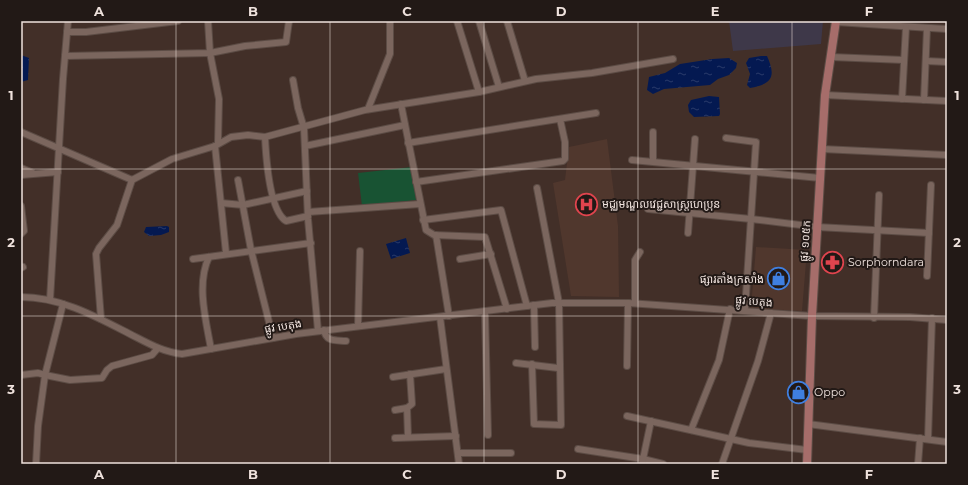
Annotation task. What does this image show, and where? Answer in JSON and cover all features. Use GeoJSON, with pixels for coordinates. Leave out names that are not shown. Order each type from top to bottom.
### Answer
{"type":"FeatureCollection","features":[{"type":"Feature","properties":{"kind":"main road","name":"ផ្លូវ ១០៥ក"},"geometry":{"type":"LineString","coordinates":[[807,464],[812,316],[825,95],[836,21]]}},
{"type":"Feature","properties":{"kind":"street"},"geometry":{"type":"LineString","coordinates":[[50,300],[68,21]]}},
{"type":"Feature","properties":{"kind":"street"},"geometry":{"type":"LineString","coordinates":[[68,32],[86,32],[178,21]]}},
{"type":"Feature","properties":{"kind":"street"},"geometry":{"type":"LineString","coordinates":[[208,21],[210,53],[220,99],[216,144],[226,254]]}},
{"type":"Feature","properties":{"kind":"street"},"geometry":{"type":"LineString","coordinates":[[65,56],[210,53],[245,46],[286,42],[288,21]]}},
{"type":"Feature","properties":{"kind":"street"},"geometry":{"type":"LineString","coordinates":[[368,109],[390,54],[390,21]]}},
{"type":"Feature","properties":{"kind":"street"},"geometry":{"type":"LineString","coordinates":[[457,21],[479,92]]}},
{"type":"Feature","properties":{"kind":"street"},"geometry":{"type":"LineString","coordinates":[[479,21],[499,87]]}},
{"type":"Feature","properties":{"kind":"street"},"geometry":{"type":"LineString","coordinates":[[507,21],[525,81]]}},
{"type":"Feature","properties":{"kind":"street"},"geometry":{"type":"LineString","coordinates":[[836,21],[947,29]]}},
{"type":"Feature","properties":{"kind":"street"},"geometry":{"type":"LineString","coordinates":[[902,99],[906,27]]}},
{"type":"Feature","properties":{"kind":"street"},"geometry":{"type":"LineString","coordinates":[[924,100],[927,28]]}},
{"type":"Feature","properties":{"kind":"street"},"geometry":{"type":"LineString","coordinates":[[831,57],[904,60]]}},
{"type":"Feature","properties":{"kind":"street"},"geometry":{"type":"LineString","coordinates":[[101,319],[96,254],[117,225],[132,180],[172,159],[238,136],[264,138],[368,109],[479,92],[525,81],[592,73],[673,60]]}},
{"type":"Feature","properties":{"kind":"street"},"geometry":{"type":"LineString","coordinates":[[926,61],[947,62]]}},
{"type":"Feature","properties":{"kind":"street"},"geometry":{"type":"LineString","coordinates":[[294,80],[298,108],[304,128],[308,214],[321,331],[328,339],[346,341]]}},
{"type":"Feature","properties":{"kind":"street"},"geometry":{"type":"LineString","coordinates":[[825,95],[947,101]]}},
{"type":"Feature","properties":{"kind":"street"},"geometry":{"type":"LineString","coordinates":[[401,104],[426,230],[430,234],[436,235],[485,237],[507,309]]}},
{"type":"Feature","properties":{"kind":"street"},"geometry":{"type":"LineString","coordinates":[[408,143],[596,113]]}},
{"type":"Feature","properties":{"kind":"street"},"geometry":{"type":"LineString","coordinates":[[416,182],[563,161],[565,159],[565,142],[560,118]]}},
{"type":"Feature","properties":{"kind":"street"},"geometry":{"type":"LineString","coordinates":[[305,146],[405,125]]}},
{"type":"Feature","properties":{"kind":"street"},"geometry":{"type":"LineString","coordinates":[[21,132],[60,147],[132,180]]}},
{"type":"Feature","properties":{"kind":"street"},"geometry":{"type":"LineString","coordinates":[[653,132],[653,161]]}},
{"type":"Feature","properties":{"kind":"street"},"geometry":{"type":"LineString","coordinates":[[264,138],[274,199],[278,212],[286,221],[308,214],[420,204]]}},
{"type":"Feature","properties":{"kind":"street"},"geometry":{"type":"LineString","coordinates":[[726,138],[756,141],[745,310]]}},
{"type":"Feature","properties":{"kind":"street"},"geometry":{"type":"LineString","coordinates":[[688,233],[695,139]]}},
{"type":"Feature","properties":{"kind":"street"},"geometry":{"type":"LineString","coordinates":[[822,149],[947,155]]}},
{"type":"Feature","properties":{"kind":"street"},"geometry":{"type":"LineString","coordinates":[[632,160],[820,178]]}},
{"type":"Feature","properties":{"kind":"street"},"geometry":{"type":"LineString","coordinates":[[21,168],[34,174]]}},
{"type":"Feature","properties":{"kind":"street"},"geometry":{"type":"LineString","coordinates":[[21,175],[58,172]]}},
{"type":"Feature","properties":{"kind":"street"},"geometry":{"type":"LineString","coordinates":[[238,180],[251,250],[273,338]]}},
{"type":"Feature","properties":{"kind":"street"},"geometry":{"type":"LineString","coordinates":[[927,276],[931,185]]}},
{"type":"Feature","properties":{"kind":"street"},"geometry":{"type":"LineString","coordinates":[[532,364],[534,424],[562,425],[558,368],[558,303],[537,188]]}},
{"type":"Feature","properties":{"kind":"street"},"geometry":{"type":"LineString","coordinates":[[221,203],[243,205],[307,191]]}},
{"type":"Feature","properties":{"kind":"street"},"geometry":{"type":"LineString","coordinates":[[874,318],[879,196]]}},
{"type":"Feature","properties":{"kind":"street"},"geometry":{"type":"LineString","coordinates":[[21,206],[24,231],[21,234]]}},
{"type":"Feature","properties":{"kind":"street"},"geometry":{"type":"LineString","coordinates":[[648,209],[817,227],[929,233]]}},
{"type":"Feature","properties":{"kind":"street"},"geometry":{"type":"LineString","coordinates":[[423,220],[501,210],[527,306]]}},
{"type":"Feature","properties":{"kind":"street"},"geometry":{"type":"LineString","coordinates":[[436,235],[449,316]]}},
{"type":"Feature","properties":{"kind":"street"},"geometry":{"type":"LineString","coordinates":[[193,259],[311,243]]}},
{"type":"Feature","properties":{"kind":"street"},"geometry":{"type":"LineString","coordinates":[[358,326],[360,251]]}},
{"type":"Feature","properties":{"kind":"street"},"geometry":{"type":"LineString","coordinates":[[635,303],[635,260],[640,252]]}},
{"type":"Feature","properties":{"kind":"street"},"geometry":{"type":"LineString","coordinates":[[460,259],[491,254]]}},
{"type":"Feature","properties":{"kind":"street"},"geometry":{"type":"LineString","coordinates":[[209,257],[204,268],[204,293],[211,349]]}},
{"type":"Feature","properties":{"kind":"street","name":"ផ្លូវ បេតុង"},"geometry":{"type":"LineString","coordinates":[[21,297],[50,300],[63,304],[101,319],[158,348],[173,353],[182,354],[321,331],[558,303],[635,303],[812,316],[932,318],[947,320]]}},
{"type":"Feature","properties":{"kind":"street"},"geometry":{"type":"LineString","coordinates":[[627,366],[628,303]]}},
{"type":"Feature","properties":{"kind":"street"},"geometry":{"type":"LineString","coordinates":[[36,464],[38,426],[45,375],[63,304]]}},
{"type":"Feature","properties":{"kind":"street"},"geometry":{"type":"LineString","coordinates":[[534,305],[535,347]]}},
{"type":"Feature","properties":{"kind":"street"},"geometry":{"type":"LineString","coordinates":[[691,430],[719,360],[730,309]]}},
{"type":"Feature","properties":{"kind":"street"},"geometry":{"type":"LineString","coordinates":[[485,312],[488,435]]}},
{"type":"Feature","properties":{"kind":"street"},"geometry":{"type":"LineString","coordinates":[[722,464],[758,361],[771,313]]}},
{"type":"Feature","properties":{"kind":"street"},"geometry":{"type":"LineString","coordinates":[[440,317],[459,464]]}},
{"type":"Feature","properties":{"kind":"street"},"geometry":{"type":"LineString","coordinates":[[928,439],[932,318]]}},
{"type":"Feature","properties":{"kind":"street"},"geometry":{"type":"LineString","coordinates":[[21,375],[38,373],[70,380],[102,378],[107,370],[112,366],[152,355],[158,348]]}},
{"type":"Feature","properties":{"kind":"street"},"geometry":{"type":"LineString","coordinates":[[516,363],[558,368]]}},
{"type":"Feature","properties":{"kind":"street"},"geometry":{"type":"LineString","coordinates":[[393,377],[446,369]]}},
{"type":"Feature","properties":{"kind":"street"},"geometry":{"type":"LineString","coordinates":[[395,410],[410,407],[412,402],[410,374]]}},
{"type":"Feature","properties":{"kind":"street"},"geometry":{"type":"LineString","coordinates":[[407,408],[408,437]]}},
{"type":"Feature","properties":{"kind":"street"},"geometry":{"type":"LineString","coordinates":[[627,416],[731,439],[807,450]]}},
{"type":"Feature","properties":{"kind":"street"},"geometry":{"type":"LineString","coordinates":[[642,461],[651,421]]}},
{"type":"Feature","properties":{"kind":"street"},"geometry":{"type":"LineString","coordinates":[[808,424],[947,442]]}},
{"type":"Feature","properties":{"kind":"street"},"geometry":{"type":"LineString","coordinates":[[395,438],[456,436]]}},
{"type":"Feature","properties":{"kind":"street"},"geometry":{"type":"LineString","coordinates":[[918,464],[920,438]]}},
{"type":"Feature","properties":{"kind":"street"},"geometry":{"type":"LineString","coordinates":[[578,449],[663,464]]}},
{"type":"Feature","properties":{"kind":"street"},"geometry":{"type":"LineString","coordinates":[[458,453],[511,453]]}},
{"type":"Feature","properties":{"kind":"shaded area"},"geometry":{"type":"Polygon","coordinates":[[[729,21],[823,21],[821,44],[733,51],[729,21]]]}},
{"type":"Feature","properties":{"kind":"shaded area","name":"មជ្ឈមណ្ឌលវេជ្ជសាស្ត្រហេប្រុន"},"geometry":{"type":"Polygon","coordinates":[[[607,139],[618,226],[619,297],[571,296],[553,183],[565,180],[569,147],[607,139]]]}},
{"type":"Feature","properties":{"kind":"shaded area","name":"ផ្សារតាំងក្រសាំង"},"geometry":{"type":"Polygon","coordinates":[[[756,247],[807,250],[802,311],[751,308],[756,247]]]}},
{"type":"Feature","properties":{"kind":"green space"},"geometry":{"type":"Polygon","coordinates":[[[412,167],[416,200],[362,206],[358,173],[412,167]]]}},
{"type":"Feature","properties":{"kind":"water"},"geometry":{"type":"Polygon","coordinates":[[[21,55],[29,58],[28,80],[21,82],[21,55]]]}},
{"type":"Feature","properties":{"kind":"water"},"geometry":{"type":"Polygon","coordinates":[[[767,56],[772,74],[768,81],[764,84],[750,88],[747,85],[750,74],[746,63],[749,58],[767,56]]]}},
{"type":"Feature","properties":{"kind":"water"},"geometry":{"type":"Polygon","coordinates":[[[729,58],[737,63],[736,68],[729,75],[718,79],[710,85],[664,89],[653,94],[647,90],[649,77],[665,73],[680,64],[729,58]]]}},
{"type":"Feature","properties":{"kind":"water"},"geometry":{"type":"Polygon","coordinates":[[[709,96],[719,97],[719,116],[694,117],[689,112],[688,105],[691,100],[709,96]]]}},
{"type":"Feature","properties":{"kind":"water"},"geometry":{"type":"Polygon","coordinates":[[[146,227],[169,227],[169,232],[161,235],[149,236],[144,232],[146,227]]]}},
{"type":"Feature","properties":{"kind":"water"},"geometry":{"type":"Polygon","coordinates":[[[406,238],[410,253],[391,259],[386,244],[406,238]]]}},
{"type":"Feature","properties":{"kind":"place","name":"មជ្ឈមណ្ឌលវេជ្ជសាស្ត្រហេប្រុន"},"geometry":{"type":"Point","coordinates":[586,204]}},
{"type":"Feature","properties":{"kind":"place","name":"Sorphorndara"},"geometry":{"type":"Point","coordinates":[833,262]}},
{"type":"Feature","properties":{"kind":"place","name":"ផ្សារតាំងក្រសាំង"},"geometry":{"type":"Point","coordinates":[779,279]}},
{"type":"Feature","properties":{"kind":"place","name":"Oppo"},"geometry":{"type":"Point","coordinates":[799,392]}}]}
